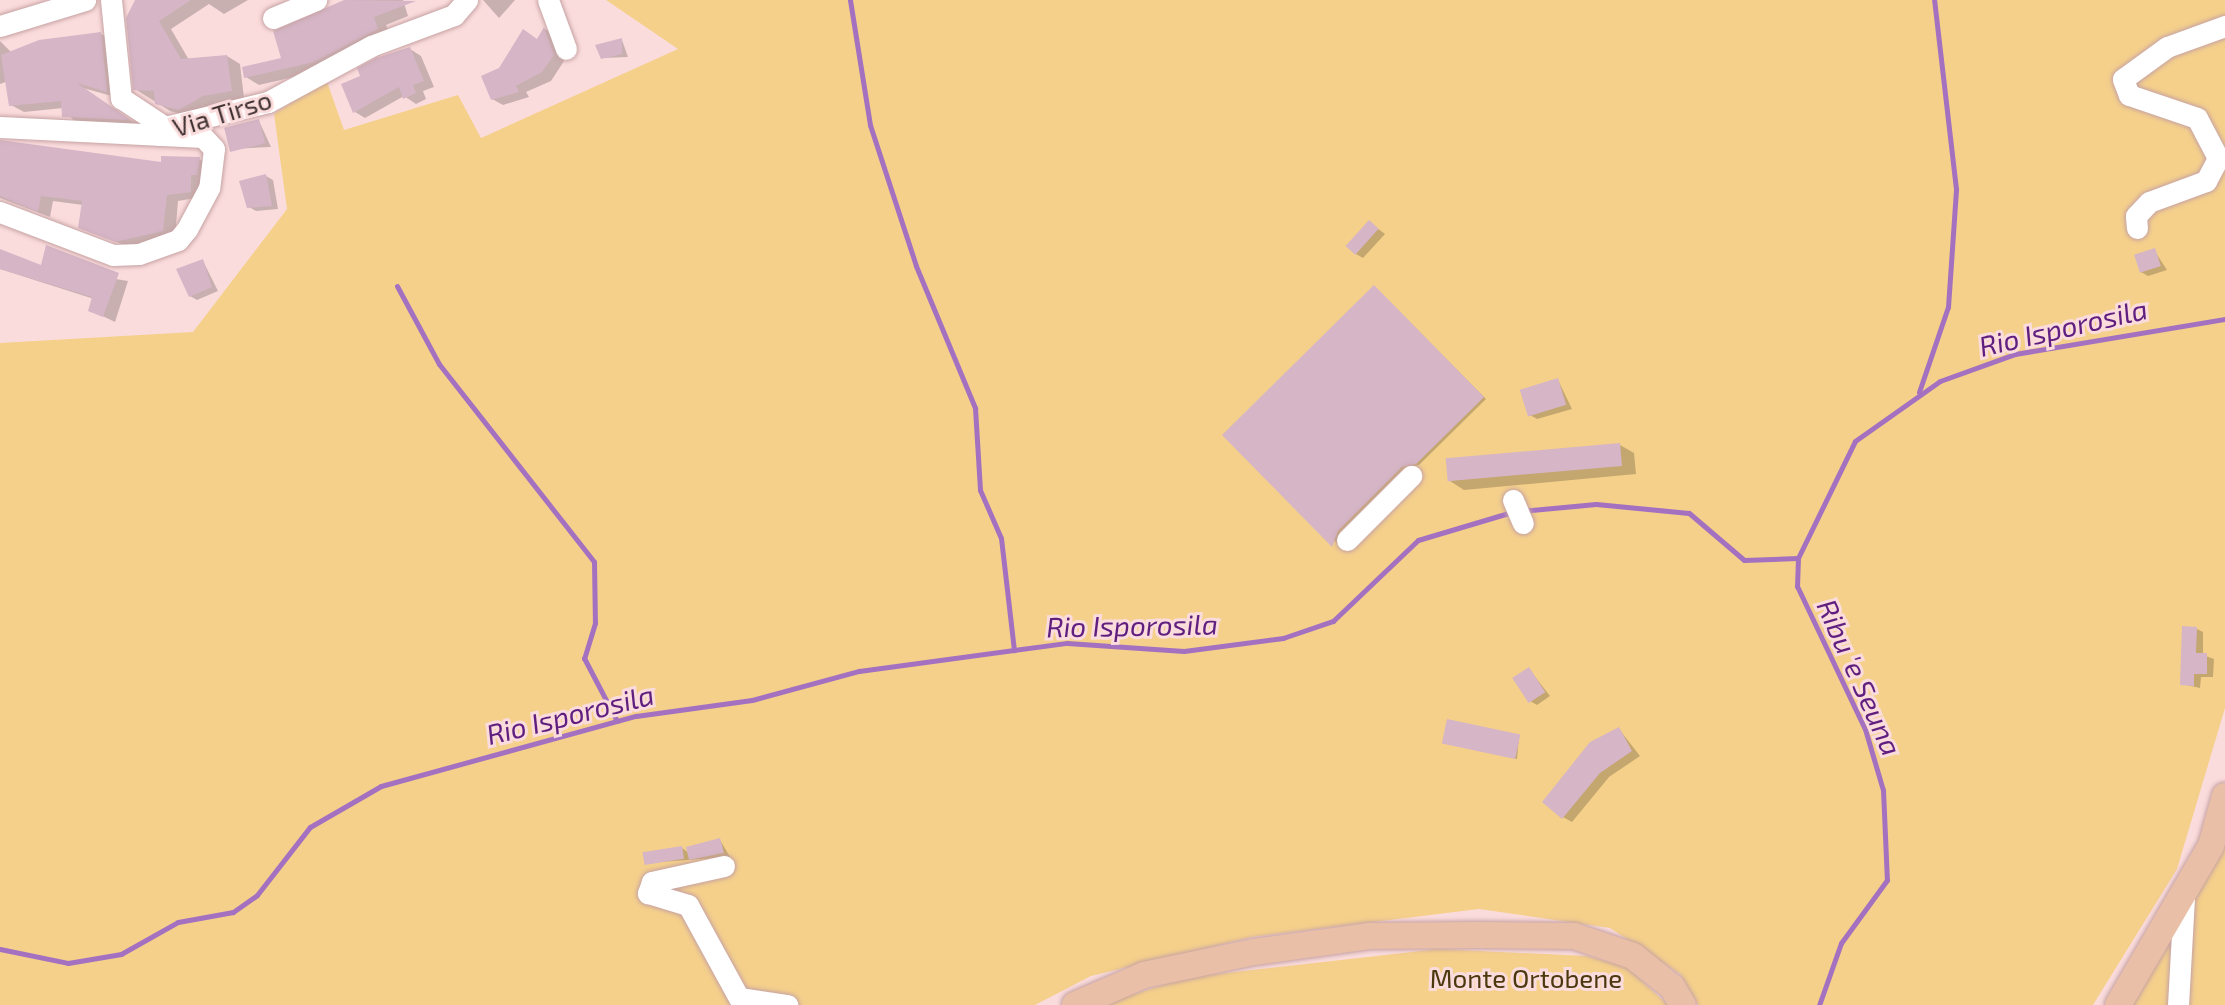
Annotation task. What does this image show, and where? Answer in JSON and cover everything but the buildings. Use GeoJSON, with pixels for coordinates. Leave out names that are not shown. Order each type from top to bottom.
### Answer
{"type":"FeatureCollection","features":[{"type":"Feature","properties":{"kind":"main road"},"geometry":{"type":"LineString","coordinates":[[2118,1005],[2184,898],[2211,846],[2225,796]]}},
{"type":"Feature","properties":{"kind":"main road"},"geometry":{"type":"LineString","coordinates":[[1075,1005],[1144,975],[1254,952],[1368,936],[1479,935],[1574,936],[1633,956],[1672,987],[1683,1005]]}},
{"type":"Feature","properties":{"kind":"street"},"geometry":{"type":"LineString","coordinates":[[0,26],[85,0]]}},
{"type":"Feature","properties":{"kind":"street"},"geometry":{"type":"LineString","coordinates":[[0,212],[113,255],[139,254],[178,240],[209,188],[214,149],[203,137],[161,133],[127,103],[115,83],[111,0]]}},
{"type":"Feature","properties":{"kind":"street"},"geometry":{"type":"LineString","coordinates":[[273,19],[316,0]]}},
{"type":"Feature","properties":{"kind":"street","name":"Via Tirso"},"geometry":{"type":"LineString","coordinates":[[0,127],[161,133],[268,102],[372,46],[454,15],[467,0]]}},
{"type":"Feature","properties":{"kind":"street"},"geometry":{"type":"LineString","coordinates":[[548,0],[566,48]]}},
{"type":"Feature","properties":{"kind":"street"},"geometry":{"type":"LineString","coordinates":[[2137,228],[2136,216],[2149,202],[2206,181],[2218,158],[2197,118],[2129,95],[2123,79],[2167,47],[2225,26]]}},
{"type":"Feature","properties":{"kind":"street"},"geometry":{"type":"LineString","coordinates":[[1347,540],[1412,476]]}},
{"type":"Feature","properties":{"kind":"street"},"geometry":{"type":"LineString","coordinates":[[1513,500],[1523,523]]}},
{"type":"Feature","properties":{"kind":"street"},"geometry":{"type":"LineString","coordinates":[[723,866],[652,882],[648,893],[688,905],[739,998],[787,1005]]}},
{"type":"Feature","properties":{"kind":"street"},"geometry":{"type":"LineString","coordinates":[[2178,1005],[2184,898]]}},
{"type":"Feature","properties":{"kind":"green space"},"geometry":{"type":"Polygon","coordinates":[[[606,0],[2225,0],[2225,708],[2177,869],[2093,1005],[1698,1005],[1680,974],[1610,928],[1479,909],[1252,937],[1091,976],[1035,1005],[0,1005],[0,343],[193,332],[287,209],[274,114],[326,79],[344,130],[458,95],[481,138],[678,49],[606,0]]]}},
{"type":"Feature","properties":{"kind":"green space"},"geometry":{"type":"Polygon","coordinates":[[[2225,835],[2225,1005],[2125,1005],[2225,835]]]}},
{"type":"Feature","properties":{"kind":"green space","name":"Monte Ortobene"},"geometry":{"type":"Polygon","coordinates":[[[1438,949],[1587,956],[1627,967],[1668,1005],[1098,1005],[1189,977],[1438,949]]]}},
{"type":"Feature","properties":{"kind":"waterway"},"geometry":{"type":"LineString","coordinates":[[850,0],[870,125],[916,266],[975,408],[980,490],[1001,538],[1014,650]]}},
{"type":"Feature","properties":{"kind":"waterway"},"geometry":{"type":"LineString","coordinates":[[1919,392],[1948,307],[1956,189],[1934,0]]}},
{"type":"Feature","properties":{"kind":"waterway"},"geometry":{"type":"LineString","coordinates":[[397,286],[439,364],[594,562],[595,623],[584,658],[617,721]]}},
{"type":"Feature","properties":{"kind":"waterway","name":"Rio Isporosila"},"geometry":{"type":"LineString","coordinates":[[1522,511],[1596,504],[1689,513],[1744,560],[1798,558],[1855,441],[1940,381],[2015,354],[2225,319]]}},
{"type":"Feature","properties":{"kind":"waterway","name":"Rio Isporosila"},"geometry":{"type":"LineString","coordinates":[[0,949],[68,963],[121,954],[178,922],[233,912],[257,895],[310,827],[381,786],[636,716],[752,700],[859,671],[1067,643],[1184,651],[1283,638],[1333,621],[1418,540],[1512,512]]}},
{"type":"Feature","properties":{"kind":"waterway","name":"Ribu 'e Seuna"},"geometry":{"type":"LineString","coordinates":[[1798,558],[1797,586],[1865,729],[1883,790],[1887,880],[1841,943],[1819,1005]]}}]}
